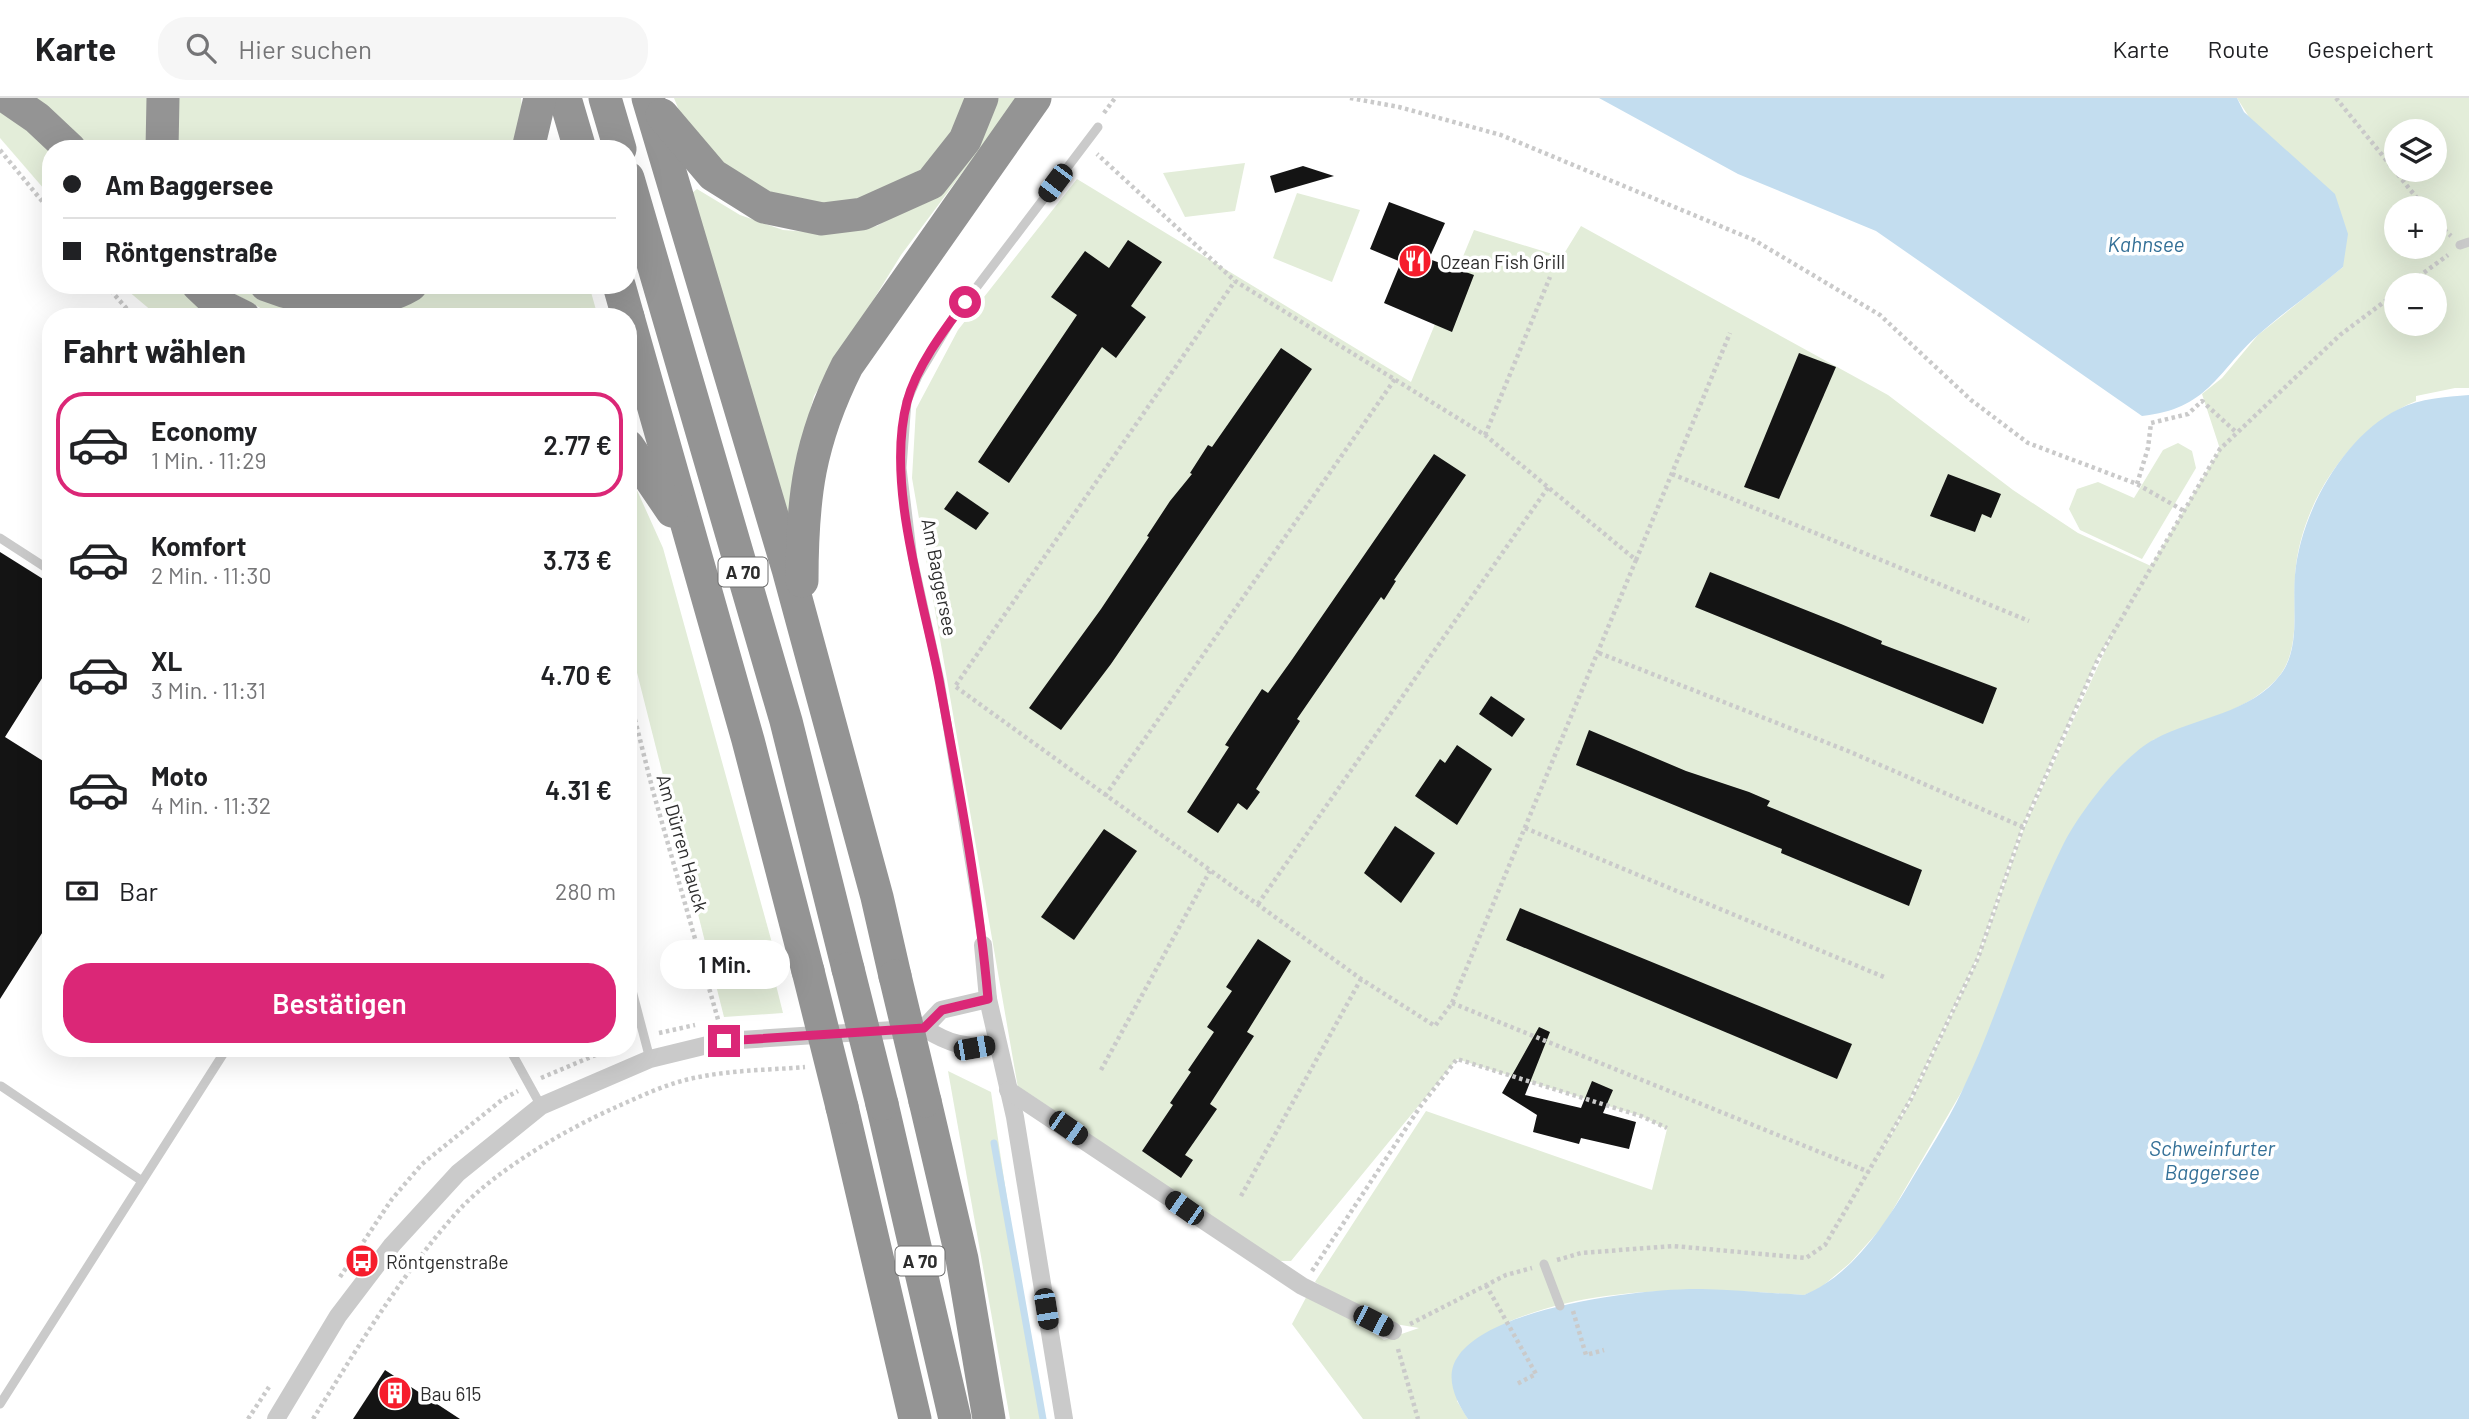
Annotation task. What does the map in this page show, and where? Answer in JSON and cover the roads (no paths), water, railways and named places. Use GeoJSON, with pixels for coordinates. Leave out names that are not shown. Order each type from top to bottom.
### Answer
{"type":"FeatureCollection","features":[{"type":"Feature","properties":{"kind":"highway"},"geometry":{"type":"LineString","coordinates":[[8,98],[37,118],[60,140]]}},
{"type":"Feature","properties":{"kind":"highway"},"geometry":{"type":"LineString","coordinates":[[162,140],[163,98]]}},
{"type":"Feature","properties":{"kind":"highway"},"geometry":{"type":"LineString","coordinates":[[530,140],[540,98]]}},
{"type":"Feature","properties":{"kind":"highway"},"geometry":{"type":"LineString","coordinates":[[565,98],[577,140]]}},
{"type":"Feature","properties":{"kind":"highway"},"geometry":{"type":"LineString","coordinates":[[605,98],[617,140]]}},
{"type":"Feature","properties":{"kind":"highway"},"geometry":{"type":"LineString","coordinates":[[648,98],[685,146],[713,175],[764,206],[822,219],[862,214],[931,183],[965,140],[982,98]]}},
{"type":"Feature","properties":{"kind":"highway"},"geometry":{"type":"LineString","coordinates":[[648,98],[784,556],[864,849],[962,1259],[989,1419]]}},
{"type":"Feature","properties":{"kind":"highway"},"geometry":{"type":"LineString","coordinates":[[802,626],[804,503],[812,456],[825,409],[847,366],[1035,98]]}},
{"type":"Feature","properties":{"kind":"highway","name":"A 70"},"geometry":{"type":"LineString","coordinates":[[637,209],[786,721],[882,1104],[955,1419]]}},
{"type":"Feature","properties":{"kind":"highway"},"geometry":{"type":"LineString","coordinates":[[207,294],[226,308]]}},
{"type":"Feature","properties":{"kind":"highway"},"geometry":{"type":"LineString","coordinates":[[294,294],[329,300],[359,300],[388,294]]}},
{"type":"Feature","properties":{"kind":"highway","name":"A 70"},"geometry":{"type":"LineString","coordinates":[[637,348],[695,547],[808,971],[915,1419]]}},
{"type":"Feature","properties":{"kind":"highway"},"geometry":{"type":"LineString","coordinates":[[637,458],[695,547]]}},
{"type":"Feature","properties":{"kind":"street","name":"Am Baggersee"},"geometry":{"type":"LineString","coordinates":[[983,945],[988,999],[996,1044],[1016,1117],[1064,1419]]}},
{"type":"Feature","properties":{"kind":"street"},"geometry":{"type":"LineString","coordinates":[[924,1028],[942,1010],[988,999]]}},
{"type":"Feature","properties":{"kind":"street"},"geometry":{"type":"LineString","coordinates":[[276,1419],[338,1316],[392,1245],[458,1173],[541,1106],[650,1059],[724,1041],[924,1028],[948,1044],[974,1048],[996,1044]]}},
{"type":"Feature","properties":{"kind":"street"},"geometry":{"type":"LineString","coordinates":[[1008,1090],[1302,1286],[1393,1331]]}},
{"type":"Feature","properties":{"kind":"lane","name":"Am Baggersee"},"geometry":{"type":"LineString","coordinates":[[983,945],[940,681],[926,626],[906,510],[902,433],[907,401],[918,376],[951,321],[1098,127]]}},
{"type":"Feature","properties":{"kind":"lane"},"geometry":{"type":"LineString","coordinates":[[0,538],[42,565]]}},
{"type":"Feature","properties":{"kind":"lane"},"geometry":{"type":"LineString","coordinates":[[637,1012],[650,1059]]}},
{"type":"Feature","properties":{"kind":"lane"},"geometry":{"type":"LineString","coordinates":[[0,1404],[221,1057]]}},
{"type":"Feature","properties":{"kind":"lane"},"geometry":{"type":"LineString","coordinates":[[514,1057],[541,1106]]}},
{"type":"Feature","properties":{"kind":"lane"},"geometry":{"type":"LineString","coordinates":[[1,1086],[142,1181]]}},
{"type":"Feature","properties":{"kind":"lane"},"geometry":{"type":"LineString","coordinates":[[1544,1264],[1560,1306]]}},
{"type":"Feature","properties":{"kind":"water","name":"Kahnsee"},"geometry":{"type":"Polygon","coordinates":[[[1599,98],[2237,98],[2244,112],[2335,194],[2348,234],[2343,267],[2258,335],[2197,397],[2182,406],[2142,416],[1876,231],[1738,174],[1599,98]]]}},
{"type":"Feature","properties":{"kind":"water","name":"Schweinfurter Baggersee"},"geometry":{"type":"Polygon","coordinates":[[[2469,395],[2469,1419],[1468,1419],[1453,1388],[1454,1363],[1477,1338],[1504,1324],[1572,1303],[1645,1292],[1702,1289],[1804,1295],[1837,1275],[1865,1248],[1909,1184],[1956,1103],[1976,1061],[2048,877],[2069,834],[2090,803],[2115,772],[2142,747],[2171,732],[2239,706],[2269,687],[2281,674],[2291,651],[2295,575],[2305,527],[2328,479],[2343,457],[2379,421],[2407,405],[2442,397],[2469,395]]]}},
{"type":"Feature","properties":{"kind":"waterway"},"geometry":{"type":"LineString","coordinates":[[994,1143],[1043,1419]]}},
{"type":"Feature","properties":{"kind":"place","name":"Ozean Fish Grill"},"geometry":{"type":"Point","coordinates":[1415,261]}},
{"type":"Feature","properties":{"kind":"place","name":"Röntgenstraße"},"geometry":{"type":"Point","coordinates":[362,1261]}},
{"type":"Feature","properties":{"kind":"place","name":"Bau 615"},"geometry":{"type":"Point","coordinates":[395,1393]}}]}
